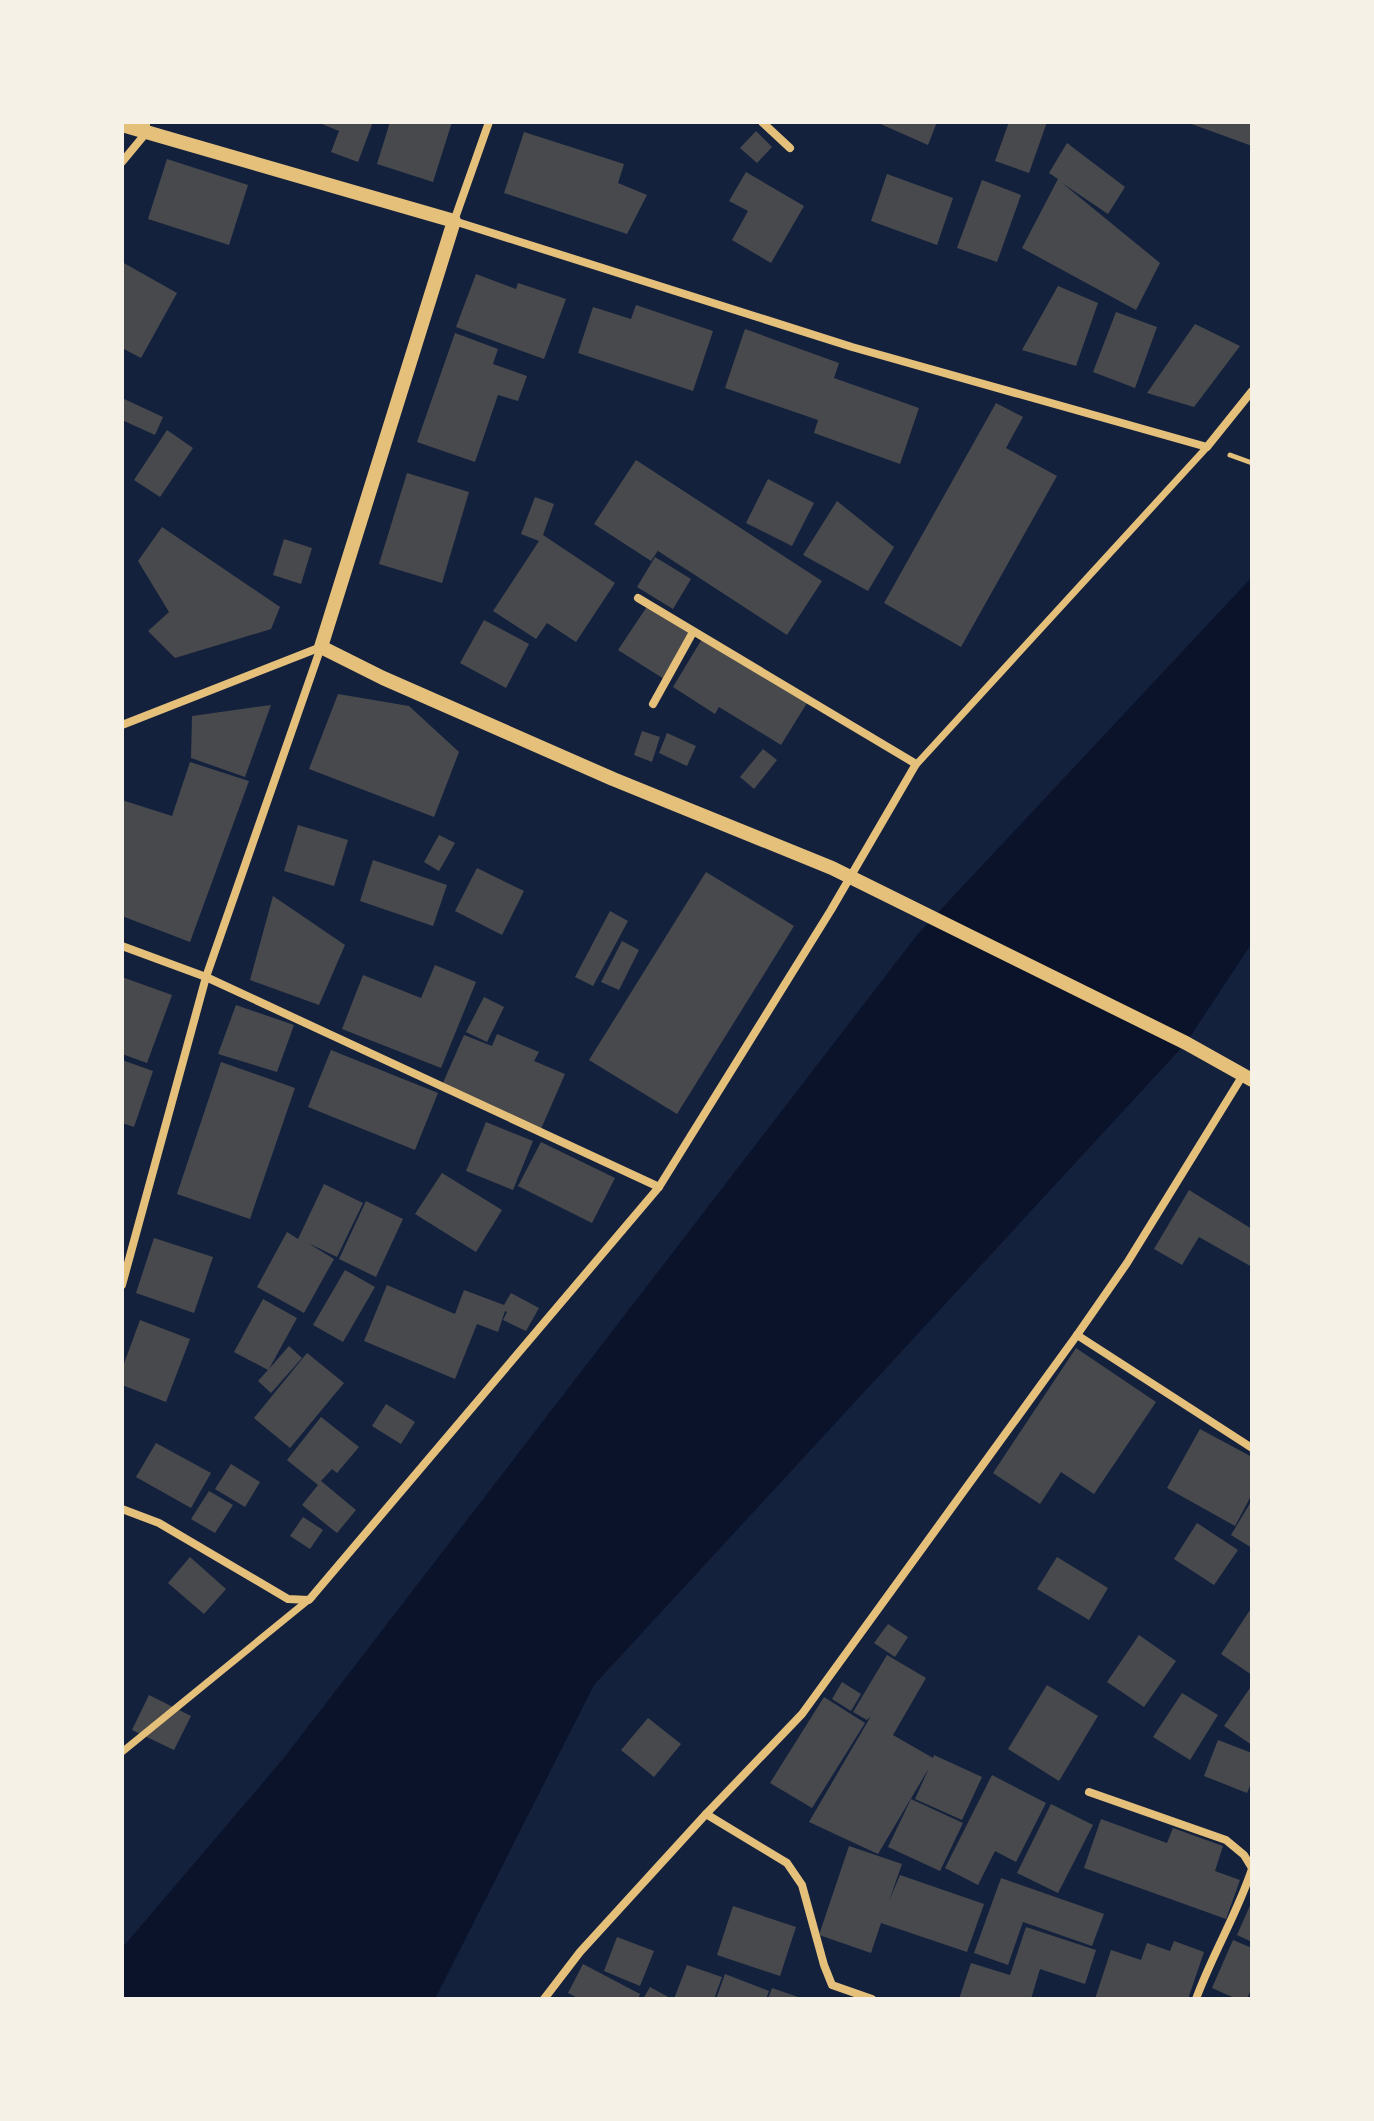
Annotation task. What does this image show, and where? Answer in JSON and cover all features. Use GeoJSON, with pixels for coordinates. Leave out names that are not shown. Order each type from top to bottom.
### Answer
{"type":"FeatureCollection","features":[{"type":"Feature","properties":{"kind":"street"},"geometry":{"type":"LineString","coordinates":[[122,1285],[206,977],[321,647],[454,221],[489,122]]}},
{"type":"Feature","properties":{"kind":"street"},"geometry":{"type":"LineString","coordinates":[[762,122],[790,148]]}},
{"type":"Feature","properties":{"kind":"street"},"geometry":{"type":"LineString","coordinates":[[122,125],[146,127],[852,347],[1207,447]]}},
{"type":"Feature","properties":{"kind":"street"},"geometry":{"type":"LineString","coordinates":[[122,162],[146,127]]}},
{"type":"Feature","properties":{"kind":"street"},"geometry":{"type":"LineString","coordinates":[[122,1752],[309,1600],[659,1187],[831,910],[916,764],[1207,447],[1252,391]]}},
{"type":"Feature","properties":{"kind":"street"},"geometry":{"type":"LineString","coordinates":[[638,598],[916,764]]}},
{"type":"Feature","properties":{"kind":"street"},"geometry":{"type":"LineString","coordinates":[[653,704],[693,632]]}},
{"type":"Feature","properties":{"kind":"street"},"geometry":{"type":"LineString","coordinates":[[122,725],[321,647],[383,678],[613,779],[832,868],[1186,1043],[1248,1078],[1077,1335],[802,1714],[580,1952],[544,1999]]}},
{"type":"Feature","properties":{"kind":"street"},"geometry":{"type":"LineString","coordinates":[[122,946],[206,977],[659,1187]]}},
{"type":"Feature","properties":{"kind":"street"},"geometry":{"type":"LineString","coordinates":[[1077,1335],[1252,1448]]}},
{"type":"Feature","properties":{"kind":"street"},"geometry":{"type":"LineString","coordinates":[[122,1509],[159,1523],[288,1599],[309,1600]]}},
{"type":"Feature","properties":{"kind":"street"},"geometry":{"type":"LineString","coordinates":[[1089,1792],[1226,1840],[1244,1855],[1252,1868],[1196,1999]]}},
{"type":"Feature","properties":{"kind":"street"},"geometry":{"type":"LineString","coordinates":[[706,1814],[787,1863],[802,1885],[832,1985],[872,1999]]}},
{"type":"Feature","properties":{"kind":"water"},"geometry":{"type":"Polygon","coordinates":[[[1252,577],[1252,943],[1186,1043],[594,1685],[435,1999],[122,1999],[122,1948],[283,1759],[917,935],[1252,577]]]}},
{"type":"Feature","properties":{"kind":"building"},"geometry":{"type":"Polygon","coordinates":[[[323,122],[373,122],[358,162],[331,152],[339,131],[323,122]]]}},
{"type":"Feature","properties":{"kind":"building"},"geometry":{"type":"Polygon","coordinates":[[[390,122],[452,122],[433,182],[377,164],[390,122]]]}},
{"type":"Feature","properties":{"kind":"building"},"geometry":{"type":"Polygon","coordinates":[[[876,122],[937,122],[928,145],[876,122]]]}},
{"type":"Feature","properties":{"kind":"building"},"geometry":{"type":"Polygon","coordinates":[[[1009,122],[1047,122],[1029,173],[995,161],[1009,122]]]}},
{"type":"Feature","properties":{"kind":"building"},"geometry":{"type":"Polygon","coordinates":[[[1186,122],[1252,122],[1252,146],[1186,122]]]}},
{"type":"Feature","properties":{"kind":"building"},"geometry":{"type":"Polygon","coordinates":[[[756,131],[772,147],[757,163],[740,148],[756,131]]]}},
{"type":"Feature","properties":{"kind":"building"},"geometry":{"type":"Polygon","coordinates":[[[524,132],[624,164],[618,183],[647,195],[627,234],[504,193],[524,132]]]}},
{"type":"Feature","properties":{"kind":"building"},"geometry":{"type":"Polygon","coordinates":[[[1067,143],[1125,187],[1108,214],[1062,183],[1160,263],[1136,310],[1022,248],[1058,179],[1049,173],[1067,143]]]}},
{"type":"Feature","properties":{"kind":"building"},"geometry":{"type":"Polygon","coordinates":[[[167,159],[248,185],[229,245],[148,219],[167,159]]]}},
{"type":"Feature","properties":{"kind":"building"},"geometry":{"type":"Polygon","coordinates":[[[746,172],[804,206],[771,263],[732,240],[748,211],[729,201],[746,172]]]}},
{"type":"Feature","properties":{"kind":"building"},"geometry":{"type":"Polygon","coordinates":[[[887,174],[953,198],[937,245],[871,221],[887,174]]]}},
{"type":"Feature","properties":{"kind":"building"},"geometry":{"type":"Polygon","coordinates":[[[982,180],[1021,195],[997,262],[957,248],[982,180]]]}},
{"type":"Feature","properties":{"kind":"building"},"geometry":{"type":"Polygon","coordinates":[[[122,262],[177,293],[141,358],[122,348],[122,262]]]}},
{"type":"Feature","properties":{"kind":"building"},"geometry":{"type":"Polygon","coordinates":[[[476,274],[516,289],[518,283],[566,299],[544,359],[456,327],[476,274]]]}},
{"type":"Feature","properties":{"kind":"building"},"geometry":{"type":"Polygon","coordinates":[[[1058,286],[1098,303],[1076,366],[1022,350],[1058,286]]]}},
{"type":"Feature","properties":{"kind":"building"},"geometry":{"type":"Polygon","coordinates":[[[636,305],[713,331],[693,391],[578,353],[593,307],[631,319],[636,305]]]}},
{"type":"Feature","properties":{"kind":"building"},"geometry":{"type":"Polygon","coordinates":[[[1116,312],[1157,327],[1135,388],[1093,372],[1116,312]]]}},
{"type":"Feature","properties":{"kind":"building"},"geometry":{"type":"Polygon","coordinates":[[[1195,324],[1240,346],[1194,407],[1147,393],[1195,324]]]}},
{"type":"Feature","properties":{"kind":"building"},"geometry":{"type":"Polygon","coordinates":[[[745,329],[839,363],[834,378],[919,408],[900,464],[814,433],[818,420],[725,388],[745,329]]]}},
{"type":"Feature","properties":{"kind":"building"},"geometry":{"type":"Polygon","coordinates":[[[455,333],[498,349],[493,364],[527,376],[518,401],[498,395],[475,462],[417,442],[455,333]]]}},
{"type":"Feature","properties":{"kind":"building"},"geometry":{"type":"Polygon","coordinates":[[[122,398],[163,417],[155,435],[122,420],[122,398]]]}},
{"type":"Feature","properties":{"kind":"building"},"geometry":{"type":"Polygon","coordinates":[[[996,403],[1023,417],[1006,448],[1057,476],[961,647],[884,603],[996,403]]]}},
{"type":"Feature","properties":{"kind":"building"},"geometry":{"type":"Polygon","coordinates":[[[167,430],[193,448],[160,497],[134,480],[167,430]]]}},
{"type":"Feature","properties":{"kind":"building"},"geometry":{"type":"Polygon","coordinates":[[[636,460],[822,581],[787,635],[659,549],[651,561],[594,524],[636,460]]]}},
{"type":"Feature","properties":{"kind":"building"},"geometry":{"type":"Polygon","coordinates":[[[407,473],[469,492],[442,583],[379,564],[407,473]]]}},
{"type":"Feature","properties":{"kind":"building"},"geometry":{"type":"Polygon","coordinates":[[[768,479],[814,503],[792,546],[746,523],[768,479]]]}},
{"type":"Feature","properties":{"kind":"building"},"geometry":{"type":"Polygon","coordinates":[[[535,497],[554,504],[543,535],[615,583],[576,642],[547,623],[536,639],[493,611],[539,541],[521,534],[535,497]]]}},
{"type":"Feature","properties":{"kind":"building"},"geometry":{"type":"Polygon","coordinates":[[[837,501],[894,547],[868,591],[803,555],[837,501]]]}},
{"type":"Feature","properties":{"kind":"building"},"geometry":{"type":"Polygon","coordinates":[[[162,527],[280,607],[271,629],[175,658],[148,631],[169,612],[138,561],[162,527]]]}},
{"type":"Feature","properties":{"kind":"building"},"geometry":{"type":"Polygon","coordinates":[[[284,539],[312,548],[301,584],[273,575],[284,539]]]}},
{"type":"Feature","properties":{"kind":"building"},"geometry":{"type":"Polygon","coordinates":[[[655,557],[691,579],[673,609],[637,587],[655,557]]]}},
{"type":"Feature","properties":{"kind":"building"},"geometry":{"type":"Polygon","coordinates":[[[648,605],[691,634],[664,679],[618,650],[648,605]]]}},
{"type":"Feature","properties":{"kind":"building"},"geometry":{"type":"Polygon","coordinates":[[[484,620],[529,644],[506,688],[460,663],[484,620]]]}},
{"type":"Feature","properties":{"kind":"building"},"geometry":{"type":"Polygon","coordinates":[[[702,639],[807,703],[781,745],[719,707],[715,714],[673,687],[702,639]]]}},
{"type":"Feature","properties":{"kind":"building"},"geometry":{"type":"Polygon","coordinates":[[[338,694],[409,706],[459,752],[434,817],[309,769],[338,694]]]}},
{"type":"Feature","properties":{"kind":"building"},"geometry":{"type":"Polygon","coordinates":[[[271,705],[245,777],[191,758],[192,716],[271,705]]]}},
{"type":"Feature","properties":{"kind":"building"},"geometry":{"type":"Polygon","coordinates":[[[642,731],[660,737],[652,762],[634,755],[642,731]]]}},
{"type":"Feature","properties":{"kind":"building"},"geometry":{"type":"Polygon","coordinates":[[[667,733],[696,746],[687,766],[659,753],[667,733]]]}},
{"type":"Feature","properties":{"kind":"building"},"geometry":{"type":"Polygon","coordinates":[[[763,749],[777,760],[754,789],[740,777],[763,749]]]}},
{"type":"Feature","properties":{"kind":"building"},"geometry":{"type":"Polygon","coordinates":[[[190,762],[249,781],[190,942],[122,916],[122,800],[172,816],[190,762]]]}},
{"type":"Feature","properties":{"kind":"building"},"geometry":{"type":"Polygon","coordinates":[[[298,825],[348,840],[334,886],[284,871],[298,825]]]}},
{"type":"Feature","properties":{"kind":"building"},"geometry":{"type":"Polygon","coordinates":[[[439,835],[455,843],[439,871],[424,862],[439,835]]]}},
{"type":"Feature","properties":{"kind":"building"},"geometry":{"type":"Polygon","coordinates":[[[373,860],[447,885],[433,926],[360,901],[373,860]]]}},
{"type":"Feature","properties":{"kind":"building"},"geometry":{"type":"Polygon","coordinates":[[[477,868],[524,891],[502,935],[455,911],[477,868]]]}},
{"type":"Feature","properties":{"kind":"building"},"geometry":{"type":"Polygon","coordinates":[[[706,872],[794,926],[677,1114],[589,1060],[706,872]]]}},
{"type":"Feature","properties":{"kind":"building"},"geometry":{"type":"Polygon","coordinates":[[[273,896],[345,945],[319,1005],[250,980],[273,896]]]}},
{"type":"Feature","properties":{"kind":"building"},"geometry":{"type":"Polygon","coordinates":[[[610,911],[628,921],[593,986],[575,977],[610,911]]]}},
{"type":"Feature","properties":{"kind":"building"},"geometry":{"type":"Polygon","coordinates":[[[622,941],[639,950],[619,990],[601,982],[622,941]]]}},
{"type":"Feature","properties":{"kind":"building"},"geometry":{"type":"Polygon","coordinates":[[[435,965],[476,982],[441,1068],[342,1029],[363,975],[421,998],[435,965]]]}},
{"type":"Feature","properties":{"kind":"building"},"geometry":{"type":"Polygon","coordinates":[[[122,977],[172,995],[147,1063],[122,1054],[122,977]]]}},
{"type":"Feature","properties":{"kind":"building"},"geometry":{"type":"Polygon","coordinates":[[[484,997],[504,1007],[487,1042],[466,1032],[484,997]]]}},
{"type":"Feature","properties":{"kind":"building"},"geometry":{"type":"Polygon","coordinates":[[[236,1005],[294,1025],[277,1072],[218,1054],[236,1005]]]}},
{"type":"Feature","properties":{"kind":"building"},"geometry":{"type":"Polygon","coordinates":[[[497,1034],[539,1052],[534,1061],[565,1074],[541,1129],[442,1085],[464,1035],[492,1046],[497,1034]]]}},
{"type":"Feature","properties":{"kind":"building"},"geometry":{"type":"Polygon","coordinates":[[[331,1050],[438,1093],[415,1150],[308,1107],[331,1050]]]}},
{"type":"Feature","properties":{"kind":"building"},"geometry":{"type":"Polygon","coordinates":[[[122,1060],[153,1071],[134,1127],[122,1123],[122,1060]]]}},
{"type":"Feature","properties":{"kind":"building"},"geometry":{"type":"Polygon","coordinates":[[[221,1062],[295,1088],[250,1219],[177,1194],[221,1062]]]}},
{"type":"Feature","properties":{"kind":"building"},"geometry":{"type":"Polygon","coordinates":[[[486,1122],[533,1141],[513,1190],[466,1171],[486,1122]]]}},
{"type":"Feature","properties":{"kind":"building"},"geometry":{"type":"Polygon","coordinates":[[[541,1142],[615,1178],[592,1223],[518,1186],[541,1142]]]}},
{"type":"Feature","properties":{"kind":"building"},"geometry":{"type":"Polygon","coordinates":[[[442,1173],[502,1210],[476,1252],[415,1214],[442,1173]]]}},
{"type":"Feature","properties":{"kind":"building"},"geometry":{"type":"Polygon","coordinates":[[[324,1184],[363,1203],[337,1257],[308,1243],[334,1259],[304,1313],[257,1287],[287,1232],[298,1239],[324,1184]]]}},
{"type":"Feature","properties":{"kind":"building"},"geometry":{"type":"Polygon","coordinates":[[[1189,1190],[1252,1229],[1252,1267],[1199,1237],[1182,1265],[1154,1249],[1189,1190]]]}},
{"type":"Feature","properties":{"kind":"building"},"geometry":{"type":"Polygon","coordinates":[[[366,1201],[403,1219],[376,1277],[339,1259],[366,1201]]]}},
{"type":"Feature","properties":{"kind":"building"},"geometry":{"type":"Polygon","coordinates":[[[154,1238],[213,1257],[194,1313],[136,1293],[154,1238]]]}},
{"type":"Feature","properties":{"kind":"building"},"geometry":{"type":"Polygon","coordinates":[[[345,1270],[375,1287],[343,1342],[313,1325],[345,1270]]]}},
{"type":"Feature","properties":{"kind":"building"},"geometry":{"type":"Polygon","coordinates":[[[387,1285],[455,1314],[464,1290],[504,1305],[511,1293],[539,1308],[526,1331],[503,1320],[505,1311],[498,1332],[477,1324],[455,1379],[364,1341],[387,1285]]]}},
{"type":"Feature","properties":{"kind":"building"},"geometry":{"type":"Polygon","coordinates":[[[263,1299],[297,1318],[269,1369],[289,1346],[302,1358],[271,1393],[258,1381],[268,1370],[234,1352],[263,1299]]]}},
{"type":"Feature","properties":{"kind":"building"},"geometry":{"type":"Polygon","coordinates":[[[140,1320],[190,1339],[166,1402],[122,1385],[122,1369],[140,1320]]]}},
{"type":"Feature","properties":{"kind":"building"},"geometry":{"type":"Polygon","coordinates":[[[1076,1348],[1156,1402],[1094,1494],[1061,1472],[1040,1504],[993,1473],[1076,1348]]]}},
{"type":"Feature","properties":{"kind":"building"},"geometry":{"type":"Polygon","coordinates":[[[307,1353],[344,1383],[290,1448],[254,1418],[307,1353]]]}},
{"type":"Feature","properties":{"kind":"building"},"geometry":{"type":"Polygon","coordinates":[[[386,1404],[415,1422],[401,1444],[372,1426],[386,1404]]]}},
{"type":"Feature","properties":{"kind":"building"},"geometry":{"type":"Polygon","coordinates":[[[321,1417],[359,1447],[337,1473],[332,1469],[321,1481],[356,1510],[337,1533],[302,1505],[318,1485],[287,1460],[321,1417]]]}},
{"type":"Feature","properties":{"kind":"building"},"geometry":{"type":"Polygon","coordinates":[[[1200,1429],[1252,1457],[1252,1494],[1235,1526],[1167,1488],[1200,1429]]]}},
{"type":"Feature","properties":{"kind":"building"},"geometry":{"type":"Polygon","coordinates":[[[156,1443],[211,1473],[191,1508],[136,1477],[156,1443]]]}},
{"type":"Feature","properties":{"kind":"building"},"geometry":{"type":"Polygon","coordinates":[[[231,1464],[260,1482],[245,1507],[215,1489],[231,1464]]]}},
{"type":"Feature","properties":{"kind":"building"},"geometry":{"type":"Polygon","coordinates":[[[209,1491],[233,1505],[215,1533],[191,1519],[209,1491]]]}},
{"type":"Feature","properties":{"kind":"building"},"geometry":{"type":"Polygon","coordinates":[[[1252,1500],[1252,1548],[1231,1535],[1252,1500]]]}},
{"type":"Feature","properties":{"kind":"building"},"geometry":{"type":"Polygon","coordinates":[[[303,1517],[323,1530],[310,1549],[290,1536],[303,1517]]]}},
{"type":"Feature","properties":{"kind":"building"},"geometry":{"type":"Polygon","coordinates":[[[1197,1523],[1238,1550],[1214,1585],[1174,1559],[1197,1523]]]}},
{"type":"Feature","properties":{"kind":"building"},"geometry":{"type":"Polygon","coordinates":[[[190,1557],[226,1589],[204,1614],[168,1583],[190,1557]]]}},
{"type":"Feature","properties":{"kind":"building"},"geometry":{"type":"Polygon","coordinates":[[[1057,1557],[1108,1588],[1089,1620],[1037,1589],[1057,1557]]]}},
{"type":"Feature","properties":{"kind":"building"},"geometry":{"type":"Polygon","coordinates":[[[1252,1607],[1252,1675],[1221,1654],[1252,1607]]]}},
{"type":"Feature","properties":{"kind":"building"},"geometry":{"type":"Polygon","coordinates":[[[888,1624],[908,1637],[895,1657],[874,1643],[888,1624]]]}},
{"type":"Feature","properties":{"kind":"building"},"geometry":{"type":"Polygon","coordinates":[[[1139,1635],[1176,1661],[1144,1707],[1107,1682],[1139,1635]]]}},
{"type":"Feature","properties":{"kind":"building"},"geometry":{"type":"Polygon","coordinates":[[[887,1655],[926,1678],[893,1735],[933,1758],[934,1755],[982,1777],[962,1820],[915,1799],[929,1768],[878,1854],[809,1822],[871,1716],[867,1720],[853,1712],[887,1655]]]}},
{"type":"Feature","properties":{"kind":"building"},"geometry":{"type":"Polygon","coordinates":[[[842,1682],[861,1694],[851,1711],[832,1699],[842,1682]]]}},
{"type":"Feature","properties":{"kind":"building"},"geometry":{"type":"Polygon","coordinates":[[[1047,1685],[1098,1716],[1059,1781],[1008,1749],[1047,1685]]]}},
{"type":"Feature","properties":{"kind":"building"},"geometry":{"type":"Polygon","coordinates":[[[1252,1685],[1252,1745],[1224,1726],[1252,1685]]]}},
{"type":"Feature","properties":{"kind":"building"},"geometry":{"type":"Polygon","coordinates":[[[1182,1693],[1218,1715],[1190,1760],[1153,1737],[1182,1693]]]}},
{"type":"Feature","properties":{"kind":"building"},"geometry":{"type":"Polygon","coordinates":[[[149,1695],[191,1716],[174,1750],[132,1730],[149,1695]]]}},
{"type":"Feature","properties":{"kind":"building"},"geometry":{"type":"Polygon","coordinates":[[[824,1697],[865,1723],[812,1808],[770,1783],[824,1697]]]}},
{"type":"Feature","properties":{"kind":"building"},"geometry":{"type":"Polygon","coordinates":[[[648,1718],[681,1744],[654,1777],[621,1750],[648,1718]]]}},
{"type":"Feature","properties":{"kind":"building"},"geometry":{"type":"Polygon","coordinates":[[[1218,1740],[1252,1753],[1252,1781],[1247,1793],[1204,1776],[1218,1740]]]}},
{"type":"Feature","properties":{"kind":"building"},"geometry":{"type":"Polygon","coordinates":[[[992,1775],[1046,1803],[1016,1862],[995,1851],[978,1885],[945,1868],[992,1775]]]}},
{"type":"Feature","properties":{"kind":"building"},"geometry":{"type":"Polygon","coordinates":[[[911,1799],[963,1823],[940,1871],[888,1847],[911,1799]]]}},
{"type":"Feature","properties":{"kind":"building"},"geometry":{"type":"Polygon","coordinates":[[[1051,1804],[1093,1825],[1058,1893],[1017,1873],[1051,1804]]]}},
{"type":"Feature","properties":{"kind":"building"},"geometry":{"type":"Polygon","coordinates":[[[1101,1819],[1167,1843],[1173,1828],[1223,1846],[1215,1871],[1240,1880],[1226,1919],[1084,1868],[1101,1819]]]}},
{"type":"Feature","properties":{"kind":"building"},"geometry":{"type":"Polygon","coordinates":[[[849,1846],[902,1864],[889,1901],[900,1875],[984,1904],[967,1952],[881,1923],[871,1953],[819,1935],[849,1846]]]}},
{"type":"Feature","properties":{"kind":"building"},"geometry":{"type":"Polygon","coordinates":[[[1001,1878],[1104,1914],[1092,1946],[1023,1922],[1008,1965],[974,1953],[1001,1878]]]}},
{"type":"Feature","properties":{"kind":"building"},"geometry":{"type":"Polygon","coordinates":[[[1252,1901],[1252,1942],[1237,1935],[1252,1901]]]}},
{"type":"Feature","properties":{"kind":"building"},"geometry":{"type":"Polygon","coordinates":[[[733,1906],[796,1927],[780,1976],[717,1955],[733,1906]]]}},
{"type":"Feature","properties":{"kind":"building"},"geometry":{"type":"Polygon","coordinates":[[[1026,1927],[1096,1950],[1085,1984],[1040,1969],[1031,1999],[959,1999],[971,1963],[1010,1975],[1026,1927]]]}},
{"type":"Feature","properties":{"kind":"building"},"geometry":{"type":"Polygon","coordinates":[[[617,1937],[654,1951],[640,1986],[604,1971],[617,1937]]]}},
{"type":"Feature","properties":{"kind":"building"},"geometry":{"type":"Polygon","coordinates":[[[1233,1940],[1252,1948],[1252,1987],[1247,1999],[1237,1999],[1212,1988],[1233,1940]]]}},
{"type":"Feature","properties":{"kind":"building"},"geometry":{"type":"Polygon","coordinates":[[[1174,1941],[1204,1952],[1188,1999],[1095,1999],[1111,1950],[1141,1960],[1147,1943],[1170,1951],[1174,1941]]]}},
{"type":"Feature","properties":{"kind":"building"},"geometry":{"type":"Polygon","coordinates":[[[583,1964],[640,1994],[638,1999],[580,1999],[568,1993],[583,1964]]]}},
{"type":"Feature","properties":{"kind":"building"},"geometry":{"type":"Polygon","coordinates":[[[687,1965],[722,1977],[714,1999],[674,1999],[687,1965]]]}},
{"type":"Feature","properties":{"kind":"building"},"geometry":{"type":"Polygon","coordinates":[[[725,1974],[769,1991],[766,1999],[716,1999],[725,1974]]]}},
{"type":"Feature","properties":{"kind":"building"},"geometry":{"type":"Polygon","coordinates":[[[650,1987],[672,1999],[643,1999],[650,1987]]]}},
{"type":"Feature","properties":{"kind":"building"},"geometry":{"type":"Polygon","coordinates":[[[772,1988],[804,1999],[768,1999],[772,1988]]]}}]}
